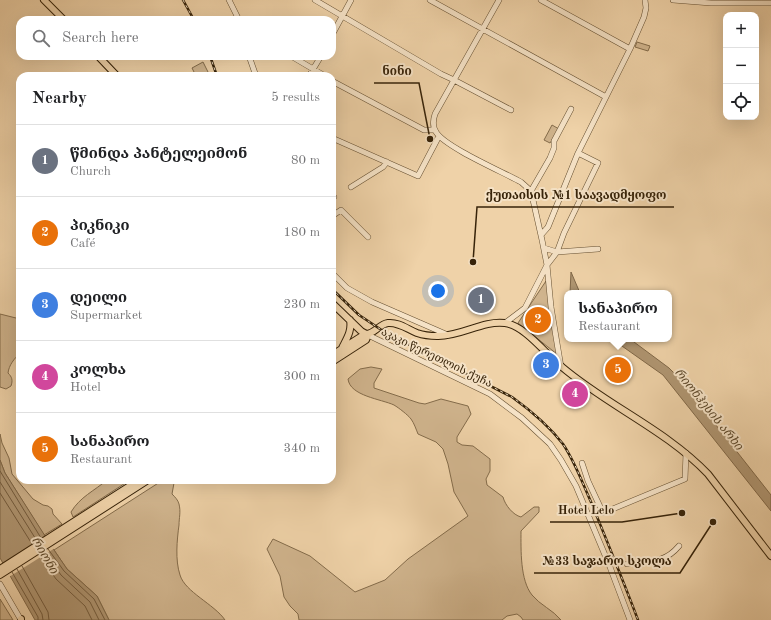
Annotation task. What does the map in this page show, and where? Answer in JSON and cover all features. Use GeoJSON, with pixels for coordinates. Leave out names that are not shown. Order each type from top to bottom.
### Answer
{"type":"FeatureCollection","features":[{"type":"Feature","properties":{"kind":"main road"},"geometry":{"type":"LineString","coordinates":[[44,0],[60,16]]}},
{"type":"Feature","properties":{"kind":"main road"},"geometry":{"type":"LineString","coordinates":[[102,60],[113,72]]}},
{"type":"Feature","properties":{"kind":"main road","name":"აკაკი წერეთლის ქუჩა"},"geometry":{"type":"LineString","coordinates":[[336,307],[368,334]]}},
{"type":"Feature","properties":{"kind":"main road"},"geometry":{"type":"LineString","coordinates":[[342,348],[350,332],[350,320]]}},
{"type":"Feature","properties":{"kind":"main road"},"geometry":{"type":"LineString","coordinates":[[336,352],[364,334],[368,334],[384,324],[398,324],[419,334],[439,336],[467,331],[494,323],[513,325],[562,367],[591,389],[675,444],[686,453],[708,474],[771,556]]}},
{"type":"Feature","properties":{"kind":"main road"},"geometry":{"type":"LineString","coordinates":[[336,359],[366,340],[368,334]]}},
{"type":"Feature","properties":{"kind":"main road"},"geometry":{"type":"LineString","coordinates":[[0,569],[132,484]]}},
{"type":"Feature","properties":{"kind":"main road"},"geometry":{"type":"LineString","coordinates":[[0,575],[142,484]]}},
{"type":"Feature","properties":{"kind":"street"},"geometry":{"type":"LineString","coordinates":[[229,0],[237,16]]}},
{"type":"Feature","properties":{"kind":"street"},"geometry":{"type":"LineString","coordinates":[[315,0],[441,74],[511,110]]}},
{"type":"Feature","properties":{"kind":"street"},"geometry":{"type":"LineString","coordinates":[[336,28],[351,0]]}},
{"type":"Feature","properties":{"kind":"street"},"geometry":{"type":"LineString","coordinates":[[430,0],[606,97]]}},
{"type":"Feature","properties":{"kind":"street"},"geometry":{"type":"LineString","coordinates":[[499,0],[433,120],[435,130],[439,136],[455,147],[521,182],[531,191],[547,265],[551,307],[562,367]]}},
{"type":"Feature","properties":{"kind":"street"},"geometry":{"type":"LineString","coordinates":[[541,0],[630,49]]}},
{"type":"Feature","properties":{"kind":"street"},"geometry":{"type":"LineString","coordinates":[[541,235],[548,227],[578,153],[630,49],[644,16],[646,8],[645,0]]}},
{"type":"Feature","properties":{"kind":"street"},"geometry":{"type":"LineString","coordinates":[[673,0],[711,3],[771,3]]}},
{"type":"Feature","properties":{"kind":"street"},"geometry":{"type":"LineString","coordinates":[[250,60],[255,72]]}},
{"type":"Feature","properties":{"kind":"street"},"geometry":{"type":"LineString","coordinates":[[298,60],[318,72]]}},
{"type":"Feature","properties":{"kind":"street"},"geometry":{"type":"LineString","coordinates":[[312,72],[319,60]]}},
{"type":"Feature","properties":{"kind":"street"},"geometry":{"type":"LineString","coordinates":[[336,82],[424,130],[435,130]]}},
{"type":"Feature","properties":{"kind":"street"},"geometry":{"type":"LineString","coordinates":[[531,191],[550,158],[554,148],[554,141],[571,109]]}},
{"type":"Feature","properties":{"kind":"street"},"geometry":{"type":"LineString","coordinates":[[336,140],[418,176],[439,136]]}},
{"type":"Feature","properties":{"kind":"street"},"geometry":{"type":"LineString","coordinates":[[505,323],[526,308],[547,265],[557,252],[564,233],[598,163],[578,153]]}},
{"type":"Feature","properties":{"kind":"street"},"geometry":{"type":"LineString","coordinates":[[351,187],[383,167],[387,162]]}},
{"type":"Feature","properties":{"kind":"street"},"geometry":{"type":"LineString","coordinates":[[336,213],[341,210],[368,237]]}},
{"type":"Feature","properties":{"kind":"street"},"geometry":{"type":"LineString","coordinates":[[544,248],[557,252],[598,249]]}},
{"type":"Feature","properties":{"kind":"street"},"geometry":{"type":"LineString","coordinates":[[336,276],[347,288],[372,302],[448,334]]}},
{"type":"Feature","properties":{"kind":"street","name":"აკაკი წერეთლის ქუჩა"},"geometry":{"type":"LineString","coordinates":[[368,334],[490,394],[522,418],[550,444],[576,486],[610,567],[630,620]]}},
{"type":"Feature","properties":{"kind":"street"},"geometry":{"type":"LineString","coordinates":[[582,463],[588,481],[603,513],[685,478],[686,453]]}},
{"type":"Feature","properties":{"kind":"street"},"geometry":{"type":"LineString","coordinates":[[627,564],[662,560],[673,554],[679,546]]}},
{"type":"Feature","properties":{"kind":"street"},"geometry":{"type":"LineString","coordinates":[[0,584],[21,620]]}},
{"type":"Feature","properties":{"kind":"shaded area"},"geometry":{"type":"Polygon","coordinates":[[[637,42],[650,46],[648,51],[635,47],[637,42]]]}},
{"type":"Feature","properties":{"kind":"shaded area"},"geometry":{"type":"Polygon","coordinates":[[[203,62],[208,72],[194,72],[192,68],[203,62]]]}},
{"type":"Feature","properties":{"kind":"shaded area"},"geometry":{"type":"Polygon","coordinates":[[[552,125],[559,129],[550,143],[544,140],[552,125]]]}},
{"type":"Feature","properties":{"kind":"shaded area"},"geometry":{"type":"Polygon","coordinates":[[[546,281],[558,355],[518,323],[546,281]]]}},
{"type":"Feature","properties":{"kind":"shaded area"},"geometry":{"type":"Polygon","coordinates":[[[0,314],[16,318],[16,358],[9,367],[8,373],[11,377],[11,386],[6,389],[0,387],[0,314]]]}},
{"type":"Feature","properties":{"kind":"shaded area"},"geometry":{"type":"Polygon","coordinates":[[[371,367],[382,369],[374,383],[374,388],[419,403],[425,404],[441,399],[468,406],[471,414],[457,437],[457,442],[462,445],[473,446],[490,459],[490,471],[486,479],[487,485],[503,497],[510,509],[518,516],[521,517],[534,507],[539,507],[539,512],[521,531],[523,573],[528,589],[532,595],[561,620],[523,620],[517,614],[507,616],[502,620],[299,620],[298,614],[284,597],[280,576],[267,549],[273,539],[310,556],[355,592],[385,580],[408,559],[468,516],[454,492],[443,449],[436,442],[418,434],[411,419],[396,406],[360,393],[350,385],[348,379],[360,369],[371,367]]]}},
{"type":"Feature","properties":{"kind":"shaded area"},"geometry":{"type":"Polygon","coordinates":[[[0,434],[2,443],[9,458],[12,474],[16,479],[16,484],[20,484],[33,499],[52,509],[53,514],[62,524],[44,535],[5,473],[0,460],[0,434]]]}},
{"type":"Feature","properties":{"kind":"shaded area"},"geometry":{"type":"Polygon","coordinates":[[[102,484],[124,484],[73,517],[71,512],[88,494],[102,484]]]}},
{"type":"Feature","properties":{"kind":"shaded area"},"geometry":{"type":"Polygon","coordinates":[[[157,484],[174,484],[172,494],[178,501],[180,507],[177,563],[180,575],[188,587],[225,620],[109,620],[97,596],[67,569],[54,550],[157,484]]]}},
{"type":"Feature","properties":{"kind":"shaded area"},"geometry":{"type":"Polygon","coordinates":[[[0,599],[13,620],[0,620],[0,599]]]}},
{"type":"Feature","properties":{"kind":"water"},"geometry":{"type":"Polygon","coordinates":[[[571,272],[579,290],[570,290],[571,272]]]}},
{"type":"Feature","properties":{"kind":"water"},"geometry":{"type":"Polygon","coordinates":[[[616,342],[634,342],[669,368],[679,378],[771,495],[771,511],[663,375],[616,342]]]}},
{"type":"Feature","properties":{"kind":"water","name":"რიონი"},"geometry":{"type":"Polygon","coordinates":[[[0,460],[5,473],[54,550],[67,569],[97,596],[109,620],[35,620],[0,558],[0,460]]]}},
{"type":"Feature","properties":{"kind":"pier"},"geometry":{"type":"Polygon","coordinates":[[[47,536],[55,548],[9,577],[2,565],[47,536]]]}},
{"type":"Feature","properties":{"kind":"railway"},"geometry":{"type":"LineString","coordinates":[[183,0],[192,16]]}},
{"type":"Feature","properties":{"kind":"railway"},"geometry":{"type":"LineString","coordinates":[[211,60],[216,72]]}},
{"type":"Feature","properties":{"kind":"railway"},"geometry":{"type":"LineString","coordinates":[[336,293],[359,315],[386,333],[512,397],[552,431],[563,444],[578,472],[638,620]]}},
{"type":"Feature","properties":{"kind":"place","name":"ნინი"},"geometry":{"type":"Point","coordinates":[430,139]}},
{"type":"Feature","properties":{"kind":"place","name":"ქუთაისის №1 საავადმყოფო"},"geometry":{"type":"Point","coordinates":[473,262]}},
{"type":"Feature","properties":{"kind":"place","name":"წმინდა პანტელეიმონ"},"geometry":{"type":"Point","coordinates":[481,300]}},
{"type":"Feature","properties":{"kind":"place","name":"პიკნიკი"},"geometry":{"type":"Point","coordinates":[538,320]}},
{"type":"Feature","properties":{"kind":"place","name":"დეილი"},"geometry":{"type":"Point","coordinates":[546,365]}},
{"type":"Feature","properties":{"kind":"place","name":"სანაპირო"},"geometry":{"type":"Point","coordinates":[618,370]}},
{"type":"Feature","properties":{"kind":"place","name":"კოლხა"},"geometry":{"type":"Point","coordinates":[575,394]}},
{"type":"Feature","properties":{"kind":"place","name":"Hotel Lelo"},"geometry":{"type":"Point","coordinates":[682,513]}},
{"type":"Feature","properties":{"kind":"place","name":"№33 საჯარო სკოლა"},"geometry":{"type":"Point","coordinates":[713,522]}},
{"type":"Feature","properties":{"kind":"water label","name":"რიონჰესის არხი"},"geometry":{"type":"Point","coordinates":[709,409]}}]}
